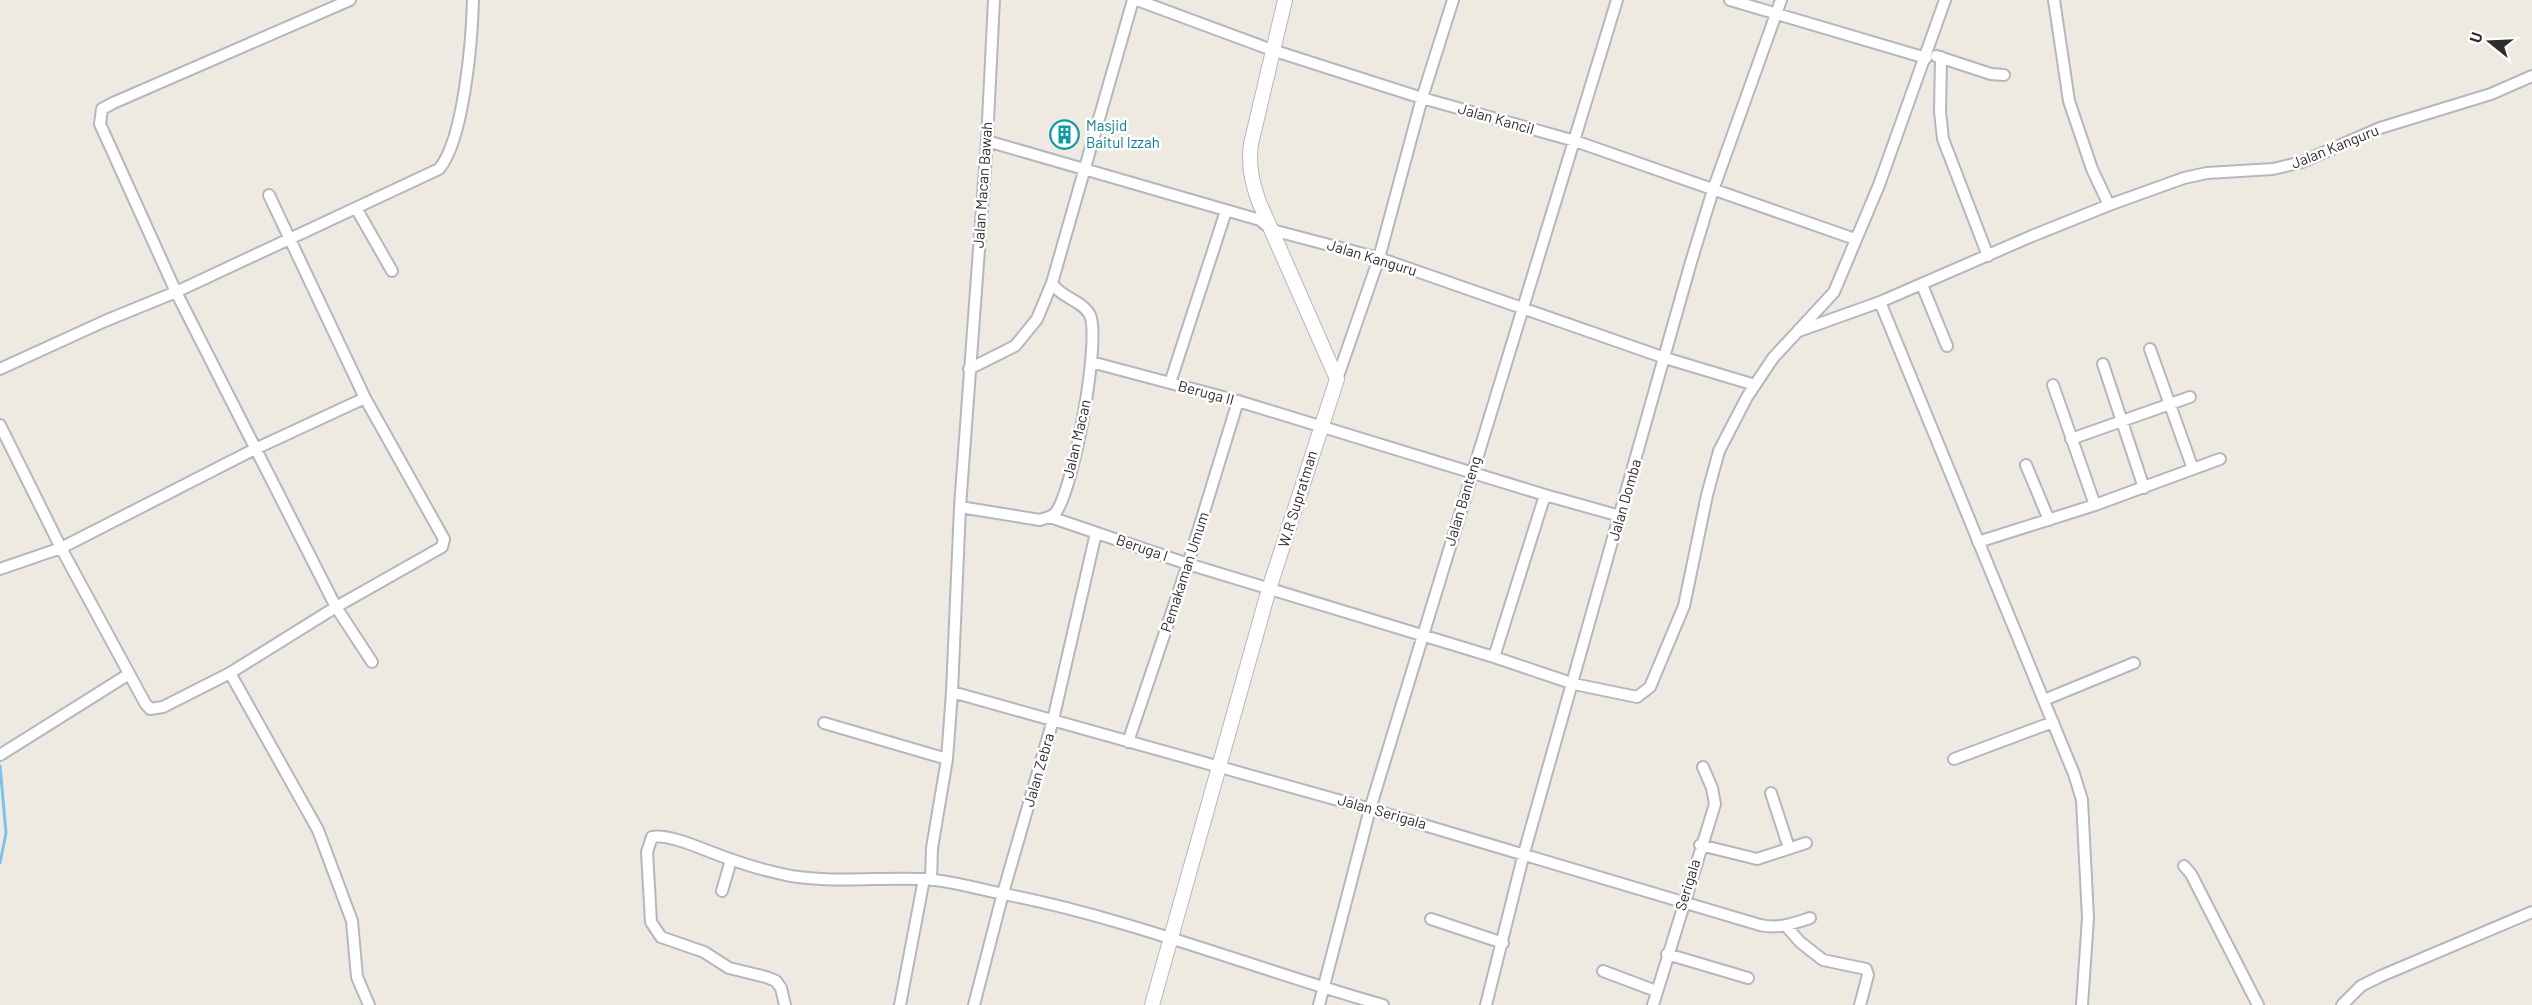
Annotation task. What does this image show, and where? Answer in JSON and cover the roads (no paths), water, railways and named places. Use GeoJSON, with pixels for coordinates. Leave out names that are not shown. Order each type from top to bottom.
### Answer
{"type":"FeatureCollection","features":[{"type":"Feature","properties":{"kind":"street"},"geometry":{"type":"LineString","coordinates":[[350,0],[102,109],[100,124],[176,292],[255,449],[336,607],[372,663]]}},
{"type":"Feature","properties":{"kind":"street"},"geometry":{"type":"LineString","coordinates":[[0,369],[105,321],[176,292],[439,169],[446,160],[457,123],[470,56],[473,0]]}},
{"type":"Feature","properties":{"kind":"street","name":"Jalan Macan Bawah"},"geometry":{"type":"LineString","coordinates":[[900,1005],[927,879],[947,759],[960,507],[987,141],[994,0]]}},
{"type":"Feature","properties":{"kind":"street"},"geometry":{"type":"LineString","coordinates":[[969,369],[1015,346],[1037,319],[1052,283],[1135,0]]}},
{"type":"Feature","properties":{"kind":"street","name":"Jalan Kancil"},"geometry":{"type":"LineString","coordinates":[[1135,0],[1272,50],[1422,98],[1575,141],[1855,240]]}},
{"type":"Feature","properties":{"kind":"street"},"geometry":{"type":"LineString","coordinates":[[1285,0],[1249,160],[1254,188],[1337,379]]}},
{"type":"Feature","properties":{"kind":"street"},"geometry":{"type":"LineString","coordinates":[[1337,379],[1379,258],[1422,98],[1453,0]]}},
{"type":"Feature","properties":{"kind":"street","name":"Jalan Banteng"},"geometry":{"type":"LineString","coordinates":[[1319,1005],[1370,808],[1617,0]]}},
{"type":"Feature","properties":{"kind":"street"},"geometry":{"type":"LineString","coordinates":[[1730,0],[1941,57],[1991,74],[2004,75]]}},
{"type":"Feature","properties":{"kind":"street","name":"Jalan Domba"},"geometry":{"type":"LineString","coordinates":[[1486,1005],[1524,853],[1713,190],[1782,0]]}},
{"type":"Feature","properties":{"kind":"street","name":"Beruga I"},"geometry":{"type":"LineString","coordinates":[[1050,517],[1188,564],[1494,657],[1574,684],[1637,697],[1650,687],[1684,606],[1713,469],[1732,424],[1773,358],[1834,292],[1879,185],[1945,0]]}},
{"type":"Feature","properties":{"kind":"street"},"geometry":{"type":"LineString","coordinates":[[2054,0],[2069,101],[2089,160],[2109,205]]}},
{"type":"Feature","properties":{"kind":"street"},"geometry":{"type":"LineString","coordinates":[[1941,57],[1940,112],[1943,139],[1988,256]]}},
{"type":"Feature","properties":{"kind":"street","name":"Jalan Kanguru"},"geometry":{"type":"LineString","coordinates":[[1880,302],[2109,205],[2196,175],[2273,169],[2301,162],[2380,128],[2491,94],[2532,76]]}},
{"type":"Feature","properties":{"kind":"street","name":"Jalan Kanguru"},"geometry":{"type":"LineString","coordinates":[[987,141],[1260,220],[1272,230],[1379,258],[1665,358],[1755,385]]}},
{"type":"Feature","properties":{"kind":"street"},"geometry":{"type":"LineString","coordinates":[[0,424],[61,548],[145,704],[150,709],[156,709],[230,673],[336,607],[442,547],[444,540],[364,398],[269,195]]}},
{"type":"Feature","properties":{"kind":"street"},"geometry":{"type":"LineString","coordinates":[[356,208],[392,271]]}},
{"type":"Feature","properties":{"kind":"street"},"geometry":{"type":"LineString","coordinates":[[1170,383],[1226,211]]}},
{"type":"Feature","properties":{"kind":"street","name":"Jalan Macan"},"geometry":{"type":"LineString","coordinates":[[1050,517],[1057,511],[1065,491],[1085,410],[1091,362],[1092,327],[1090,316],[1084,307],[1057,291],[1052,283]]}},
{"type":"Feature","properties":{"kind":"street"},"geometry":{"type":"LineString","coordinates":[[1922,285],[1947,346]]}},
{"type":"Feature","properties":{"kind":"street"},"geometry":{"type":"LineString","coordinates":[[1797,331],[1880,302],[2053,722],[2082,800],[2088,918],[2082,1005]]}},
{"type":"Feature","properties":{"kind":"street"},"geometry":{"type":"LineString","coordinates":[[2150,349],[2193,469]]}},
{"type":"Feature","properties":{"kind":"street","name":"Beruga II"},"geometry":{"type":"LineString","coordinates":[[1091,362],[1238,401],[1620,516]]}},
{"type":"Feature","properties":{"kind":"street"},"geometry":{"type":"LineString","coordinates":[[2103,364],[2144,488]]}},
{"type":"Feature","properties":{"kind":"street","name":"W.R Supratman"},"geometry":{"type":"LineString","coordinates":[[1152,1005],[1173,939],[1269,589],[1337,379]]}},
{"type":"Feature","properties":{"kind":"street"},"geometry":{"type":"LineString","coordinates":[[2053,385],[2095,505]]}},
{"type":"Feature","properties":{"kind":"street"},"geometry":{"type":"LineString","coordinates":[[2071,439],[2190,397]]}},
{"type":"Feature","properties":{"kind":"street"},"geometry":{"type":"LineString","coordinates":[[0,569],[61,548],[255,449],[364,398]]}},
{"type":"Feature","properties":{"kind":"street","name":"Pemakaman Umum"},"geometry":{"type":"LineString","coordinates":[[1128,742],[1188,564],[1238,401]]}},
{"type":"Feature","properties":{"kind":"street"},"geometry":{"type":"LineString","coordinates":[[1978,542],[2095,505],[2220,459]]}},
{"type":"Feature","properties":{"kind":"street"},"geometry":{"type":"LineString","coordinates":[[2026,465],[2049,520]]}},
{"type":"Feature","properties":{"kind":"street"},"geometry":{"type":"LineString","coordinates":[[1494,657],[1545,495]]}},
{"type":"Feature","properties":{"kind":"street"},"geometry":{"type":"LineString","coordinates":[[960,507],[1040,520],[1050,517]]}},
{"type":"Feature","properties":{"kind":"street","name":"Jalan Zebra"},"geometry":{"type":"LineString","coordinates":[[974,1005],[1003,893],[1053,720],[1096,533]]}},
{"type":"Feature","properties":{"kind":"street"},"geometry":{"type":"LineString","coordinates":[[2044,700],[2134,663]]}},
{"type":"Feature","properties":{"kind":"street"},"geometry":{"type":"LineString","coordinates":[[230,673],[318,830],[352,921],[357,977],[369,1005]]}},
{"type":"Feature","properties":{"kind":"street"},"geometry":{"type":"LineString","coordinates":[[0,755],[129,674]]}},
{"type":"Feature","properties":{"kind":"street","name":"Jalan Serigala"},"geometry":{"type":"LineString","coordinates":[[952,692],[1370,808],[1524,853],[1683,904],[1760,925],[1773,928],[1810,918]]}},
{"type":"Feature","properties":{"kind":"street"},"geometry":{"type":"LineString","coordinates":[[1954,759],[2053,722]]}},
{"type":"Feature","properties":{"kind":"street"},"geometry":{"type":"LineString","coordinates":[[824,723],[947,759]]}},
{"type":"Feature","properties":{"kind":"street","name":"Serigala"},"geometry":{"type":"LineString","coordinates":[[1653,1005],[1714,804],[1712,788],[1702,767]]}},
{"type":"Feature","properties":{"kind":"street"},"geometry":{"type":"LineString","coordinates":[[1772,793],[1789,848]]}},
{"type":"Feature","properties":{"kind":"street"},"geometry":{"type":"LineString","coordinates":[[785,1005],[782,987],[776,981],[729,968],[704,952],[661,937],[651,922],[646,852],[652,837],[678,841],[731,860],[788,875],[842,881],[927,879],[1003,893],[1173,939],[1383,1005]]}},
{"type":"Feature","properties":{"kind":"street"},"geometry":{"type":"LineString","coordinates":[[1700,845],[1757,859],[1806,843]]}},
{"type":"Feature","properties":{"kind":"street"},"geometry":{"type":"LineString","coordinates":[[722,891],[731,860]]}},
{"type":"Feature","properties":{"kind":"street"},"geometry":{"type":"LineString","coordinates":[[2184,866],[2191,874],[2258,1005]]}},
{"type":"Feature","properties":{"kind":"street"},"geometry":{"type":"LineString","coordinates":[[2342,1005],[2361,986],[2381,976],[2527,914]]}},
{"type":"Feature","properties":{"kind":"street"},"geometry":{"type":"LineString","coordinates":[[1431,920],[1503,943]]}},
{"type":"Feature","properties":{"kind":"street"},"geometry":{"type":"LineString","coordinates":[[1786,926],[1805,947],[1823,960],[1866,969],[1868,975],[1860,1005]]}},
{"type":"Feature","properties":{"kind":"street"},"geometry":{"type":"LineString","coordinates":[[1667,954],[1748,978]]}},
{"type":"Feature","properties":{"kind":"street"},"geometry":{"type":"LineString","coordinates":[[1603,971],[1656,991]]}},
{"type":"Feature","properties":{"kind":"waterway"},"geometry":{"type":"LineString","coordinates":[[0,766],[6,833],[0,863]]}},
{"type":"Feature","properties":{"kind":"place","name":"Masjid Baitul Izzah"},"geometry":{"type":"Point","coordinates":[1065,135]}}]}
